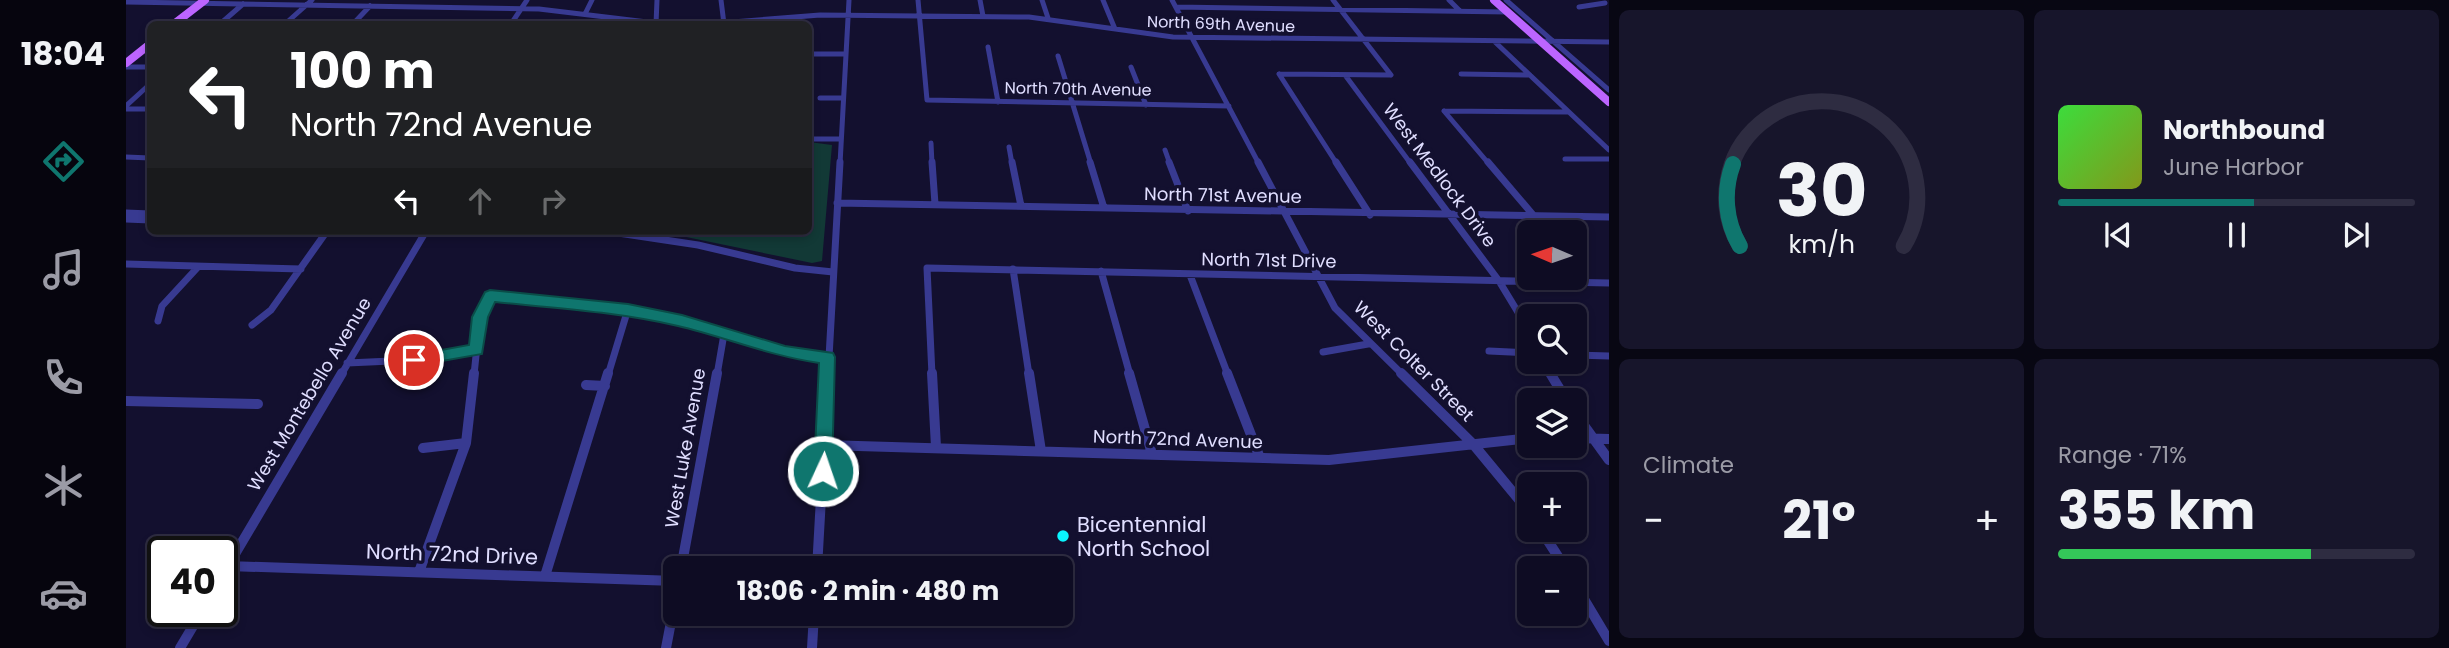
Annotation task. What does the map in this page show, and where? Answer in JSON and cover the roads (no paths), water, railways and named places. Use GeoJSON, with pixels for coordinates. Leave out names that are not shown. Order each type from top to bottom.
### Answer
{"type":"FeatureCollection","features":[{"type":"Feature","properties":{"kind":"main road"},"geometry":{"type":"LineString","coordinates":[[1494,0],[1609,102]]}},
{"type":"Feature","properties":{"kind":"main road"},"geometry":{"type":"LineString","coordinates":[[178,21],[203,2]]}},
{"type":"Feature","properties":{"kind":"main road"},"geometry":{"type":"LineString","coordinates":[[126,65],[147,47]]}},
{"type":"Feature","properties":{"kind":"street"},"geometry":{"type":"LineString","coordinates":[[288,21],[312,0]]}},
{"type":"Feature","properties":{"kind":"street"},"geometry":{"type":"LineString","coordinates":[[388,7],[394,0]]}},
{"type":"Feature","properties":{"kind":"street"},"geometry":{"type":"LineString","coordinates":[[513,21],[527,0]]}},
{"type":"Feature","properties":{"kind":"street"},"geometry":{"type":"LineString","coordinates":[[585,14],[592,0]]}},
{"type":"Feature","properties":{"kind":"street"},"geometry":{"type":"LineString","coordinates":[[656,21],[657,0]]}},
{"type":"Feature","properties":{"kind":"street"},"geometry":{"type":"LineString","coordinates":[[721,0],[724,21]]}},
{"type":"Feature","properties":{"kind":"street"},"geometry":{"type":"LineString","coordinates":[[818,556],[849,0]]}},
{"type":"Feature","properties":{"kind":"street"},"geometry":{"type":"LineString","coordinates":[[918,0],[919,16]]}},
{"type":"Feature","properties":{"kind":"street"},"geometry":{"type":"LineString","coordinates":[[980,0],[982,16]]}},
{"type":"Feature","properties":{"kind":"street"},"geometry":{"type":"LineString","coordinates":[[1042,0],[1048,18]]}},
{"type":"Feature","properties":{"kind":"street"},"geometry":{"type":"LineString","coordinates":[[1103,0],[1115,29]]}},
{"type":"Feature","properties":{"kind":"street"},"geometry":{"type":"LineString","coordinates":[[1271,0],[1275,8]]}},
{"type":"Feature","properties":{"kind":"street"},"geometry":{"type":"LineString","coordinates":[[1333,0],[1391,75],[1279,74],[1370,215]]}},
{"type":"Feature","properties":{"kind":"street"},"geometry":{"type":"LineString","coordinates":[[1391,0],[1400,10]]}},
{"type":"Feature","properties":{"kind":"street"},"geometry":{"type":"LineString","coordinates":[[1449,0],[1460,11]]}},
{"type":"Feature","properties":{"kind":"street"},"geometry":{"type":"LineString","coordinates":[[1506,0],[1609,90]]}},
{"type":"Feature","properties":{"kind":"street"},"geometry":{"type":"LineString","coordinates":[[126,2],[246,2],[305,6],[521,9],[635,21]]}},
{"type":"Feature","properties":{"kind":"street"},"geometry":{"type":"LineString","coordinates":[[224,21],[246,2]]}},
{"type":"Feature","properties":{"kind":"street"},"geometry":{"type":"LineString","coordinates":[[1174,3],[1275,8],[1507,12]]}},
{"type":"Feature","properties":{"kind":"street","name":"West Colter Street"},"geometry":{"type":"LineString","coordinates":[[1174,3],[1287,212],[1335,308],[1368,344],[1473,444],[1517,497]]}},
{"type":"Feature","properties":{"kind":"street"},"geometry":{"type":"LineString","coordinates":[[1579,7],[1605,3]]}},
{"type":"Feature","properties":{"kind":"street"},"geometry":{"type":"LineString","coordinates":[[357,21],[370,6]]}},
{"type":"Feature","properties":{"kind":"street","name":"North 69th Avenue"},"geometry":{"type":"LineString","coordinates":[[765,21],[848,15],[982,16],[1048,18],[1115,29],[1192,37],[1609,41]]}},
{"type":"Feature","properties":{"kind":"street","name":"North 70th Avenue"},"geometry":{"type":"LineString","coordinates":[[919,16],[927,100],[1229,106]]}},
{"type":"Feature","properties":{"kind":"street"},"geometry":{"type":"LineString","coordinates":[[1496,42],[1609,150]]}},
{"type":"Feature","properties":{"kind":"street"},"geometry":{"type":"LineString","coordinates":[[988,47],[998,102]]}},
{"type":"Feature","properties":{"kind":"street"},"geometry":{"type":"LineString","coordinates":[[812,54],[846,54]]}},
{"type":"Feature","properties":{"kind":"street"},"geometry":{"type":"LineString","coordinates":[[1058,56],[1104,208]]}},
{"type":"Feature","properties":{"kind":"street"},"geometry":{"type":"LineString","coordinates":[[126,65],[147,67]]}},
{"type":"Feature","properties":{"kind":"street"},"geometry":{"type":"LineString","coordinates":[[1131,67],[1146,105]]}},
{"type":"Feature","properties":{"kind":"street"},"geometry":{"type":"LineString","coordinates":[[1461,74],[1530,75]]}},
{"type":"Feature","properties":{"kind":"street","name":"West Medlock Drive"},"geometry":{"type":"LineString","coordinates":[[1345,75],[1451,215],[1517,311]]}},
{"type":"Feature","properties":{"kind":"street"},"geometry":{"type":"LineString","coordinates":[[126,107],[147,87]]}},
{"type":"Feature","properties":{"kind":"street"},"geometry":{"type":"LineString","coordinates":[[820,98],[843,98]]}},
{"type":"Feature","properties":{"kind":"street"},"geometry":{"type":"LineString","coordinates":[[126,107],[147,109]]}},
{"type":"Feature","properties":{"kind":"street"},"geometry":{"type":"LineString","coordinates":[[1534,216],[1444,111],[1569,112]]}},
{"type":"Feature","properties":{"kind":"street"},"geometry":{"type":"LineString","coordinates":[[812,139],[840,139]]}},
{"type":"Feature","properties":{"kind":"street"},"geometry":{"type":"LineString","coordinates":[[931,143],[935,204]]}},
{"type":"Feature","properties":{"kind":"street"},"geometry":{"type":"LineString","coordinates":[[1009,147],[1021,206]]}},
{"type":"Feature","properties":{"kind":"street"},"geometry":{"type":"LineString","coordinates":[[1165,150],[1188,211]]}},
{"type":"Feature","properties":{"kind":"street"},"geometry":{"type":"LineString","coordinates":[[126,158],[147,158]]}},
{"type":"Feature","properties":{"kind":"street"},"geometry":{"type":"LineString","coordinates":[[1565,159],[1609,159]]}},
{"type":"Feature","properties":{"kind":"street","name":"North 71st Avenue"},"geometry":{"type":"LineString","coordinates":[[837,203],[1370,215],[1609,217]]}},
{"type":"Feature","properties":{"kind":"street"},"geometry":{"type":"LineString","coordinates":[[126,213],[147,214]]}},
{"type":"Feature","properties":{"kind":"street"},"geometry":{"type":"LineString","coordinates":[[126,219],[147,220]]}},
{"type":"Feature","properties":{"kind":"street"},"geometry":{"type":"LineString","coordinates":[[253,325],[271,310],[324,235]]}},
{"type":"Feature","properties":{"kind":"street","name":"West Montebello Avenue"},"geometry":{"type":"LineString","coordinates":[[238,549],[424,235]]}},
{"type":"Feature","properties":{"kind":"street"},"geometry":{"type":"LineString","coordinates":[[653,235],[795,268],[833,272]]}},
{"type":"Feature","properties":{"kind":"street"},"geometry":{"type":"LineString","coordinates":[[126,264],[301,269]]}},
{"type":"Feature","properties":{"kind":"street"},"geometry":{"type":"LineString","coordinates":[[158,321],[162,306],[198,267]]}},
{"type":"Feature","properties":{"kind":"street","name":"North 71st Drive"},"geometry":{"type":"LineString","coordinates":[[936,447],[928,268],[1609,283]]}},
{"type":"Feature","properties":{"kind":"street"},"geometry":{"type":"LineString","coordinates":[[1013,269],[1041,451]]}},
{"type":"Feature","properties":{"kind":"street"},"geometry":{"type":"LineString","coordinates":[[1101,271],[1152,454]]}},
{"type":"Feature","properties":{"kind":"street"},"geometry":{"type":"LineString","coordinates":[[1190,275],[1260,458]]}},
{"type":"Feature","properties":{"kind":"street"},"geometry":{"type":"LineString","coordinates":[[419,572],[466,443],[480,317],[490,296],[628,309],[785,352],[827,357]]}},
{"type":"Feature","properties":{"kind":"street"},"geometry":{"type":"LineString","coordinates":[[545,576],[628,309]]}},
{"type":"Feature","properties":{"kind":"street","name":"West Luke Avenue"},"geometry":{"type":"LineString","coordinates":[[683,556],[724,334]]}},
{"type":"Feature","properties":{"kind":"street"},"geometry":{"type":"LineString","coordinates":[[1324,352],[1368,344]]}},
{"type":"Feature","properties":{"kind":"street"},"geometry":{"type":"LineString","coordinates":[[347,363],[414,360],[476,349]]}},
{"type":"Feature","properties":{"kind":"street"},"geometry":{"type":"LineString","coordinates":[[1489,351],[1517,352]]}},
{"type":"Feature","properties":{"kind":"street"},"geometry":{"type":"LineString","coordinates":[[1587,355],[1609,356]]}},
{"type":"Feature","properties":{"kind":"street"},"geometry":{"type":"LineString","coordinates":[[586,385],[605,386]]}},
{"type":"Feature","properties":{"kind":"street"},"geometry":{"type":"LineString","coordinates":[[126,401],[258,404]]}},
{"type":"Feature","properties":{"kind":"street"},"geometry":{"type":"LineString","coordinates":[[1587,429],[1609,460]]}},
{"type":"Feature","properties":{"kind":"street"},"geometry":{"type":"LineString","coordinates":[[1587,438],[1609,439]]}},
{"type":"Feature","properties":{"kind":"street","name":"North 72nd Avenue"},"geometry":{"type":"LineString","coordinates":[[824,445],[1329,460],[1517,439]]}},
{"type":"Feature","properties":{"kind":"street"},"geometry":{"type":"LineString","coordinates":[[423,448],[466,443]]}},
{"type":"Feature","properties":{"kind":"street","name":"North 72nd Drive"},"geometry":{"type":"LineString","coordinates":[[238,571],[419,572],[663,581]]}},
{"type":"Feature","properties":{"kind":"street"},"geometry":{"type":"LineString","coordinates":[[1587,604],[1609,641]]}},
{"type":"Feature","properties":{"kind":"street"},"geometry":{"type":"LineString","coordinates":[[666,648],[670,626]]}},
{"type":"Feature","properties":{"kind":"street"},"geometry":{"type":"LineString","coordinates":[[812,648],[813,626]]}},
{"type":"Feature","properties":{"kind":"street"},"geometry":{"type":"LineString","coordinates":[[180,648],[192,627]]}},
{"type":"Feature","properties":{"kind":"place","name":"Bicentennial North School"},"geometry":{"type":"Point","coordinates":[1063,536]}}]}
